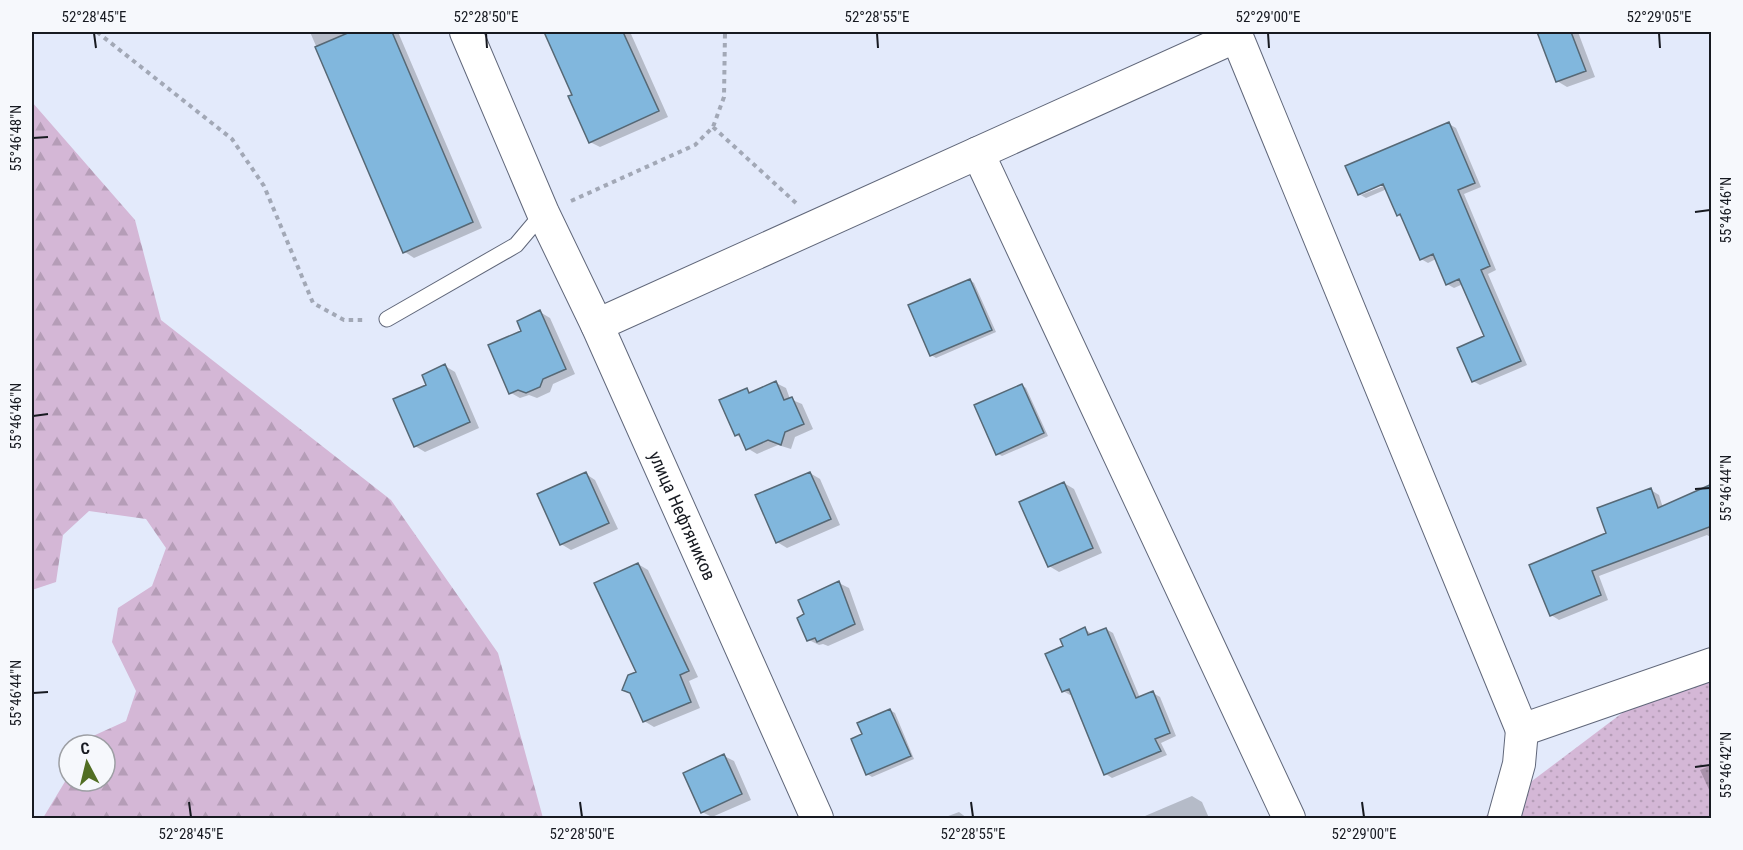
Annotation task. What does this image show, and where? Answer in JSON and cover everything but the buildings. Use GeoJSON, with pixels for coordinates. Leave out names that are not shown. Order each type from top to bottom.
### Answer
{"type":"FeatureCollection","features":[{"type":"Feature","properties":{"kind":"street","name":"улица Нефтяников"},"geometry":{"type":"LineString","coordinates":[[466,32],[543,213],[597,325],[816,819]]}},
{"type":"Feature","properties":{"kind":"street"},"geometry":{"type":"LineString","coordinates":[[597,325],[836,219],[1236,34],[1522,730],[1519,764],[1504,819]]}},
{"type":"Feature","properties":{"kind":"street"},"geometry":{"type":"LineString","coordinates":[[978,153],[1289,819]]}},
{"type":"Feature","properties":{"kind":"street"},"geometry":{"type":"LineString","coordinates":[[1522,730],[1712,664]]}},
{"type":"Feature","properties":{"kind":"lane"},"geometry":{"type":"LineString","coordinates":[[387,319],[516,245],[543,213]]}},
{"type":"Feature","properties":{"kind":"path"},"geometry":{"type":"LineString","coordinates":[[97,32],[232,139],[264,186],[313,303],[344,320],[387,319]]}},
{"type":"Feature","properties":{"kind":"path"},"geometry":{"type":"LineString","coordinates":[[543,213],[695,145],[713,127],[724,97],[725,32]]}},
{"type":"Feature","properties":{"kind":"path"},"geometry":{"type":"LineString","coordinates":[[713,127],[794,202],[836,219]]}},
{"type":"Feature","properties":{"kind":"green space"},"geometry":{"type":"Polygon","coordinates":[[[32,102],[135,220],[161,320],[391,500],[498,653],[543,818],[43,818],[58,793],[117,793],[117,733],[100,733],[126,721],[136,691],[112,642],[118,608],[152,586],[166,548],[146,519],[89,511],[63,535],[56,582],[32,590],[32,102]]]}},
{"type":"Feature","properties":{"kind":"green space"},"geometry":{"type":"Polygon","coordinates":[[[1711,646],[1711,818],[1483,818],[1711,646]]]}}]}
